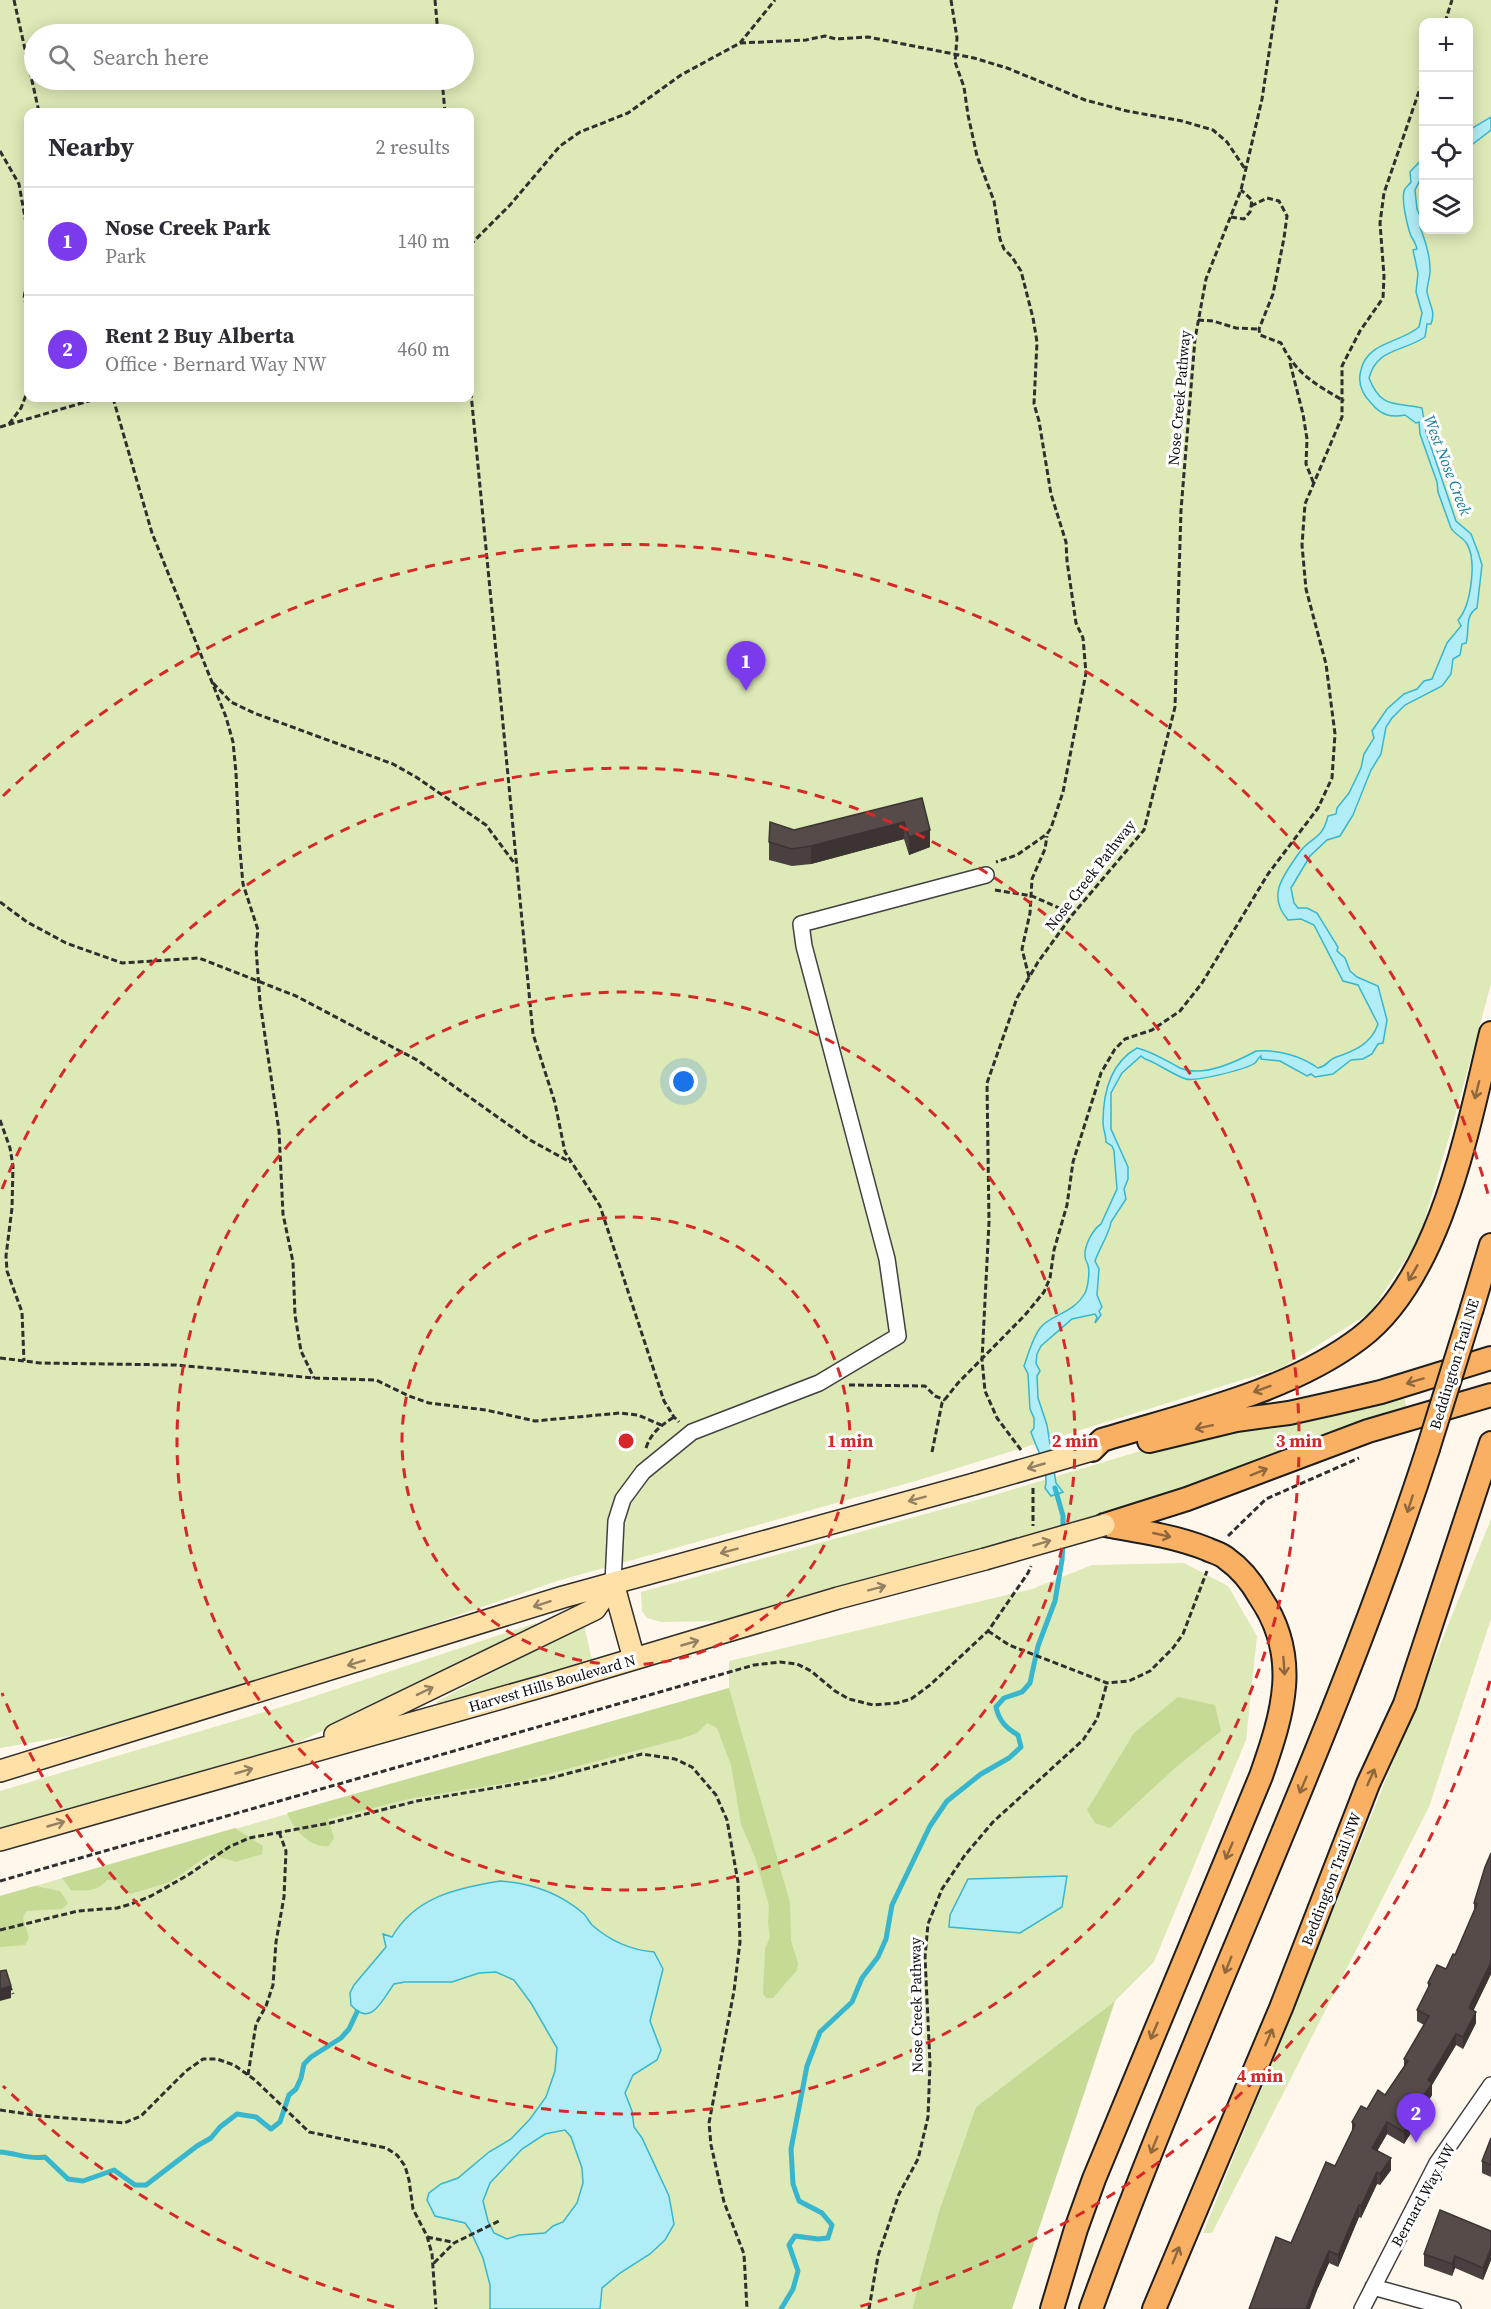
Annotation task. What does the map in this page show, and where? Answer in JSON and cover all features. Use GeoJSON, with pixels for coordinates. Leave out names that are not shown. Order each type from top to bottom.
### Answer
{"type":"FeatureCollection","features":[{"type":"Feature","properties":{"kind":"main road"},"geometry":{"type":"LineString","coordinates":[[1092,1450],[1102,1440],[1266,1388],[1352,1344],[1380,1320],[1413,1274],[1440,1216],[1466,1136],[1491,1033]]}},
{"type":"Feature","properties":{"kind":"main road","name":"Beddington Trail NE"},"geometry":{"type":"LineString","coordinates":[[1091,2309],[1154,2145],[1326,1727],[1401,1530],[1491,1245]]}},
{"type":"Feature","properties":{"kind":"main road"},"geometry":{"type":"LineString","coordinates":[[0,1772],[613,1583],[1092,1450],[1112,1451],[1226,1422],[1382,1392],[1491,1358]]}},
{"type":"Feature","properties":{"kind":"main road"},"geometry":{"type":"LineString","coordinates":[[1104,1525],[1187,1499],[1368,1431],[1491,1395]]}},
{"type":"Feature","properties":{"kind":"main road","name":"Beddington Trail NW"},"geometry":{"type":"LineString","coordinates":[[1154,2309],[1281,2008],[1368,1784],[1405,1704],[1491,1443]]}},
{"type":"Feature","properties":{"kind":"main road"},"geometry":{"type":"LineString","coordinates":[[1405,1704],[1491,1482]]}},
{"type":"Feature","properties":{"kind":"main road"},"geometry":{"type":"LineString","coordinates":[[1052,2309],[1094,2179],[1261,1776],[1277,1729],[1285,1689],[1286,1666],[1280,1635],[1269,1609],[1253,1586],[1227,1558],[1188,1542],[1104,1525]]}},
{"type":"Feature","properties":{"kind":"main road","name":"Harvest Hills Boulevard N"},"geometry":{"type":"LineString","coordinates":[[0,1840],[634,1659],[838,1598],[1104,1525]]}},
{"type":"Feature","properties":{"kind":"main road"},"geometry":{"type":"LineString","coordinates":[[613,1583],[634,1659]]}},
{"type":"Feature","properties":{"kind":"main road"},"geometry":{"type":"LineString","coordinates":[[278,1761],[595,1609],[613,1583]]}},
{"type":"Feature","properties":{"kind":"main road"},"geometry":{"type":"LineString","coordinates":[[0,1761],[33,1762]]}},
{"type":"Feature","properties":{"kind":"street"},"geometry":{"type":"LineString","coordinates":[[613,1583],[616,1521],[623,1499],[643,1472],[692,1432],[819,1383],[898,1336],[887,1259],[804,946],[801,924],[986,874]]}},
{"type":"Feature","properties":{"kind":"street","name":"Bernard Way NW"},"geometry":{"type":"LineString","coordinates":[[1362,2309],[1437,2163],[1491,2085]]}},
{"type":"Feature","properties":{"kind":"street"},"geometry":{"type":"LineString","coordinates":[[1373,2287],[1453,2309]]}},
{"type":"Feature","properties":{"kind":"path"},"geometry":{"type":"LineString","coordinates":[[14,0],[24,45]]}},
{"type":"Feature","properties":{"kind":"path"},"geometry":{"type":"LineString","coordinates":[[435,0],[437,24]]}},
{"type":"Feature","properties":{"kind":"path"},"geometry":{"type":"LineString","coordinates":[[474,241],[510,205],[560,146],[580,132],[628,113],[681,75],[740,43],[775,0]]}},
{"type":"Feature","properties":{"kind":"path"},"geometry":{"type":"LineString","coordinates":[[951,0],[957,38],[955,56],[964,87],[977,156],[994,201],[997,228],[1004,249],[1021,271],[1033,318],[1037,342],[1034,404],[1040,421],[1051,494],[1066,542],[1066,561],[1076,623],[1083,638],[1086,673],[1063,792],[1032,879],[1029,896],[1030,913],[1022,949],[1030,978]]}},
{"type":"Feature","properties":{"kind":"path","name":"Nose Creek Pathway"},"geometry":{"type":"LineString","coordinates":[[1023,1456],[1019,1446],[997,1418],[985,1391],[982,1360],[990,1222],[987,1083],[1014,1006],[1038,962],[1073,914],[1144,830],[1175,707],[1181,510],[1198,320],[1206,279],[1241,190],[1262,99],[1277,0]]}},
{"type":"Feature","properties":{"kind":"path"},"geometry":{"type":"LineString","coordinates":[[1445,18],[1452,0]]}},
{"type":"Feature","properties":{"kind":"path"},"geometry":{"type":"LineString","coordinates":[[740,43],[806,40],[825,36],[836,39],[868,37],[974,58],[1007,68],[1085,100],[1213,130],[1227,142],[1245,170]]}},
{"type":"Feature","properties":{"kind":"path"},"geometry":{"type":"LineString","coordinates":[[34,90],[38,108]]}},
{"type":"Feature","properties":{"kind":"path"},"geometry":{"type":"LineString","coordinates":[[443,90],[445,108]]}},
{"type":"Feature","properties":{"kind":"path"},"geometry":{"type":"LineString","coordinates":[[932,1452],[942,1403],[1044,1292],[1050,1278],[1054,1250],[1067,1205],[1073,1162],[1101,1073],[1115,1049],[1125,1039],[1152,1030],[1180,1011],[1202,983],[1268,874],[1318,808],[1332,778],[1335,734],[1326,664],[1306,589],[1302,545],[1305,504],[1342,417],[1344,401],[1342,366],[1360,331],[1383,298],[1384,276],[1380,223],[1384,193],[1419,92]]}},
{"type":"Feature","properties":{"kind":"path"},"geometry":{"type":"LineString","coordinates":[[0,151],[19,184],[24,212]]}},
{"type":"Feature","properties":{"kind":"path"},"geometry":{"type":"LineString","coordinates":[[1230,217],[1244,219],[1251,206],[1252,200],[1241,190]]}},
{"type":"Feature","properties":{"kind":"path"},"geometry":{"type":"LineString","coordinates":[[1251,206],[1267,198],[1279,201],[1287,216],[1274,294],[1259,329],[1260,335],[1281,343],[1289,361],[1303,414],[1307,439],[1306,464],[1314,484]]}},
{"type":"Feature","properties":{"kind":"path"},"geometry":{"type":"LineString","coordinates":[[1198,320],[1213,321],[1236,328],[1259,329]]}},
{"type":"Feature","properties":{"kind":"path"},"geometry":{"type":"LineString","coordinates":[[1289,361],[1312,382],[1344,401]]}},
{"type":"Feature","properties":{"kind":"path"},"geometry":{"type":"LineString","coordinates":[[8,425],[24,400]]}},
{"type":"Feature","properties":{"kind":"path"},"geometry":{"type":"LineString","coordinates":[[77,402],[81,404]]}},
{"type":"Feature","properties":{"kind":"path"},"geometry":{"type":"LineString","coordinates":[[0,428],[87,402]]}},
{"type":"Feature","properties":{"kind":"path"},"geometry":{"type":"LineString","coordinates":[[114,402],[153,534],[226,717],[233,742],[243,884],[258,930],[256,948],[258,981],[279,1131],[283,1214],[293,1262],[295,1315],[302,1351],[314,1378]]}},
{"type":"Feature","properties":{"kind":"path"},"geometry":{"type":"LineString","coordinates":[[472,402],[533,1034],[555,1103],[565,1152],[600,1206],[664,1401],[674,1417],[692,1432]]}},
{"type":"Feature","properties":{"kind":"path"},"geometry":{"type":"LineString","coordinates":[[209,678],[231,702],[254,713],[393,764],[416,777],[486,825],[516,865]]}},
{"type":"Feature","properties":{"kind":"path"},"geometry":{"type":"LineString","coordinates":[[1047,834],[1017,855],[983,866],[991,889],[1029,896],[1073,914]]}},
{"type":"Feature","properties":{"kind":"path"},"geometry":{"type":"LineString","coordinates":[[0,902],[27,922],[66,943],[122,963],[140,960],[199,958],[296,996],[417,1060],[530,1140],[571,1162]]}},
{"type":"Feature","properties":{"kind":"path"},"geometry":{"type":"LineString","coordinates":[[0,1120],[10,1148],[12,1166],[12,1208],[6,1256],[7,1271],[22,1312],[24,1361]]}},
{"type":"Feature","properties":{"kind":"path"},"geometry":{"type":"LineString","coordinates":[[0,1358],[24,1361],[176,1365],[314,1378],[376,1380],[429,1403],[486,1410],[535,1421],[620,1413],[638,1416],[661,1425]]}},
{"type":"Feature","properties":{"kind":"path"},"geometry":{"type":"LineString","coordinates":[[846,1385],[925,1386],[934,1396],[945,1400]]}},
{"type":"Feature","properties":{"kind":"path"},"geometry":{"type":"LineString","coordinates":[[1227,1537],[1266,1499],[1364,1456]]}},
{"type":"Feature","properties":{"kind":"path"},"geometry":{"type":"LineString","coordinates":[[1033,1488],[1033,1527]]}},
{"type":"Feature","properties":{"kind":"path"},"geometry":{"type":"LineString","coordinates":[[0,1881],[754,1665],[780,1662],[798,1665],[811,1671],[835,1691],[849,1699],[873,1705],[897,1703],[910,1699],[930,1685],[988,1631],[1028,1573],[1033,1558]]}},
{"type":"Feature","properties":{"kind":"path"},"geometry":{"type":"LineString","coordinates":[[988,1631],[1009,1645],[1107,1683],[1129,1681],[1149,1671],[1173,1648],[1183,1634],[1209,1566]]}},
{"type":"Feature","properties":{"kind":"path","name":"Nose Creek Pathway"},"geometry":{"type":"LineString","coordinates":[[869,2309],[878,2256],[899,2194],[918,2158],[928,2117],[930,2064],[925,1957],[928,1924],[942,1889],[993,1822],[1083,1740],[1097,1719],[1107,1683]]}},
{"type":"Feature","properties":{"kind":"path"},"geometry":{"type":"LineString","coordinates":[[0,1930],[78,1911],[117,1908],[131,1904],[151,1896],[188,1875],[239,1841],[417,1802],[547,1779],[642,1754],[656,1754],[692,1767],[716,1795],[727,1820],[738,1882],[740,1942],[726,2037],[709,2123],[711,2145],[724,2202],[744,2254],[747,2309]]}},
{"type":"Feature","properties":{"kind":"path"},"geometry":{"type":"LineString","coordinates":[[248,2075],[256,2024],[267,2006],[273,1985],[276,1942],[284,1897],[286,1851],[279,1832]]}},
{"type":"Feature","properties":{"kind":"path"},"geometry":{"type":"LineString","coordinates":[[7,1978],[12,1994]]}},
{"type":"Feature","properties":{"kind":"path"},"geometry":{"type":"LineString","coordinates":[[0,2110],[124,2123],[141,2116],[186,2071],[203,2059],[217,2059],[234,2065],[248,2075],[309,2132],[386,2148],[397,2155],[405,2166],[410,2180],[413,2209],[428,2237],[433,2265],[436,2309]]}},
{"type":"Feature","properties":{"kind":"path"},"geometry":{"type":"LineString","coordinates":[[433,2265],[454,2243],[499,2220]]}},
{"type":"Feature","properties":{"kind":"path"},"geometry":{"type":"LineString","coordinates":[[428,2237],[454,2243]]}},
{"type":"Feature","properties":{"kind":"green space"},"geometry":{"type":"Polygon","coordinates":[[[0,0],[1491,0],[1491,984],[1419,1239],[1370,1313],[1281,1368],[919,1480],[557,1581],[332,1659],[76,1735],[0,1748],[0,0]]]}},
{"type":"Feature","properties":{"kind":"green space"},"geometry":{"type":"Polygon","coordinates":[[[1403,1394],[1407,1408],[1173,1495],[726,1621],[661,1622],[647,1618],[642,1611],[641,1592],[1239,1425],[1403,1394]]]}},
{"type":"Feature","properties":{"kind":"green space"},"geometry":{"type":"Polygon","coordinates":[[[1491,1519],[1491,1619],[1429,1807],[1212,2233],[1203,2233],[1491,1519]]]}},
{"type":"Feature","properties":{"kind":"green space"},"geometry":{"type":"Polygon","coordinates":[[[1184,1563],[1228,1586],[1257,1636],[1246,1740],[1154,1962],[1115,2001],[976,2107],[939,2211],[912,2309],[0,2309],[0,1896],[729,1688],[729,1661],[1032,1589],[1092,1565],[1184,1563]]]}},
{"type":"Feature","properties":{"kind":"green space"},"geometry":{"type":"Polygon","coordinates":[[[536,1623],[537,1629],[280,1751],[0,1830],[0,1791],[291,1704],[536,1623]]]}},
{"type":"Feature","properties":{"kind":"green space"},"geometry":{"type":"Polygon","coordinates":[[[584,1625],[592,1660],[440,1705],[436,1702],[584,1625]]]}},
{"type":"Feature","properties":{"kind":"green space"},"geometry":{"type":"Polygon","coordinates":[[[729,1688],[790,1903],[791,1941],[798,1963],[797,1970],[773,1998],[767,1998],[763,1994],[765,1949],[770,1937],[769,1905],[755,1857],[741,1824],[731,1765],[717,1728],[707,1723],[697,1733],[680,1739],[525,1780],[413,1798],[328,1819],[334,1838],[329,1846],[309,1841],[298,1831],[287,1813],[729,1688]]]}},
{"type":"Feature","properties":{"kind":"green space"},"geometry":{"type":"Polygon","coordinates":[[[1178,1697],[1215,1705],[1221,1731],[1176,1767],[1110,1828],[1095,1823],[1087,1810],[1134,1733],[1178,1697]]]}},
{"type":"Feature","properties":{"kind":"green space"},"geometry":{"type":"Polygon","coordinates":[[[235,1828],[263,1846],[262,1854],[236,1862],[210,1854],[170,1882],[130,1894],[115,1880],[107,1880],[95,1889],[82,1891],[71,1890],[62,1878],[235,1828]]]}},
{"type":"Feature","properties":{"kind":"green space"},"geometry":{"type":"Polygon","coordinates":[[[35,1886],[60,1891],[68,1903],[62,1909],[26,1911],[23,1918],[29,1938],[25,1945],[0,1947],[0,1896],[35,1886]]]}},
{"type":"Feature","properties":{"kind":"green space"},"geometry":{"type":"Polygon","coordinates":[[[1115,2001],[1012,2309],[912,2309],[939,2211],[976,2107],[1115,2001]]]}},
{"type":"Feature","properties":{"kind":"water"},"geometry":{"type":"Polygon","coordinates":[[[1491,117],[1491,130],[1473,144],[1473,128],[1491,117]]]}},
{"type":"Feature","properties":{"kind":"water"},"geometry":{"type":"Polygon","coordinates":[[[1419,162],[1419,182],[1415,190],[1419,214],[1419,234],[1422,234],[1429,258],[1427,292],[1432,319],[1431,324],[1427,324],[1425,337],[1384,356],[1373,368],[1369,378],[1384,400],[1422,408],[1426,432],[1456,521],[1471,534],[1482,565],[1477,608],[1470,615],[1466,643],[1462,644],[1460,655],[1453,659],[1451,674],[1442,686],[1405,705],[1392,718],[1386,727],[1381,754],[1371,770],[1353,815],[1340,836],[1327,840],[1310,856],[1291,888],[1294,903],[1298,908],[1307,908],[1317,913],[1338,947],[1337,951],[1345,958],[1350,971],[1357,977],[1378,986],[1387,1020],[1383,1043],[1378,1044],[1372,1054],[1363,1059],[1351,1060],[1333,1074],[1315,1077],[1311,1074],[1307,1076],[1280,1061],[1261,1059],[1261,1056],[1250,1066],[1200,1079],[1186,1079],[1141,1056],[1122,1073],[1111,1093],[1111,1129],[1128,1167],[1128,1179],[1124,1189],[1126,1199],[1111,1222],[1095,1261],[1099,1269],[1097,1295],[1102,1307],[1099,1311],[1101,1315],[1095,1323],[1097,1317],[1095,1314],[1072,1319],[1041,1346],[1037,1354],[1036,1363],[1040,1371],[1037,1376],[1038,1398],[1047,1425],[1056,1483],[1063,1492],[1051,1496],[1045,1488],[1044,1467],[1031,1432],[1034,1428],[1034,1418],[1030,1409],[1028,1374],[1024,1366],[1033,1340],[1041,1327],[1069,1310],[1080,1300],[1086,1290],[1089,1271],[1085,1257],[1086,1247],[1092,1234],[1101,1224],[1117,1189],[1114,1151],[1112,1146],[1106,1142],[1103,1123],[1107,1090],[1120,1062],[1137,1048],[1180,1068],[1199,1071],[1239,1060],[1256,1051],[1272,1051],[1289,1054],[1318,1068],[1361,1046],[1371,1037],[1378,1024],[1358,985],[1343,981],[1314,925],[1301,919],[1288,920],[1278,902],[1278,894],[1283,877],[1299,853],[1323,830],[1328,816],[1336,814],[1337,808],[1349,793],[1361,768],[1364,754],[1374,738],[1372,731],[1387,709],[1404,694],[1417,689],[1424,681],[1432,679],[1447,643],[1461,626],[1458,620],[1463,613],[1469,594],[1472,572],[1470,552],[1467,544],[1451,528],[1420,434],[1419,422],[1416,423],[1405,415],[1391,416],[1379,411],[1366,396],[1360,384],[1364,361],[1370,354],[1377,348],[1419,327],[1422,313],[1416,292],[1418,273],[1413,250],[1417,249],[1408,226],[1403,199],[1405,189],[1411,182],[1410,172],[1419,162]]]}},
{"type":"Feature","properties":{"kind":"water"},"geometry":{"type":"Polygon","coordinates":[[[1067,1876],[1062,1907],[1020,1933],[949,1927],[950,1915],[968,1879],[1067,1876]]]}},
{"type":"Feature","properties":{"kind":"water"},"geometry":{"type":"Polygon","coordinates":[[[500,1881],[545,1890],[565,1900],[584,1914],[599,1931],[613,1940],[629,1947],[654,1952],[663,1969],[650,2021],[661,2050],[657,2060],[633,2075],[625,2093],[632,2111],[634,2127],[642,2138],[669,2196],[674,2224],[665,2240],[650,2254],[620,2273],[602,2288],[600,2309],[490,2309],[490,2285],[483,2258],[470,2230],[465,2223],[435,2216],[427,2200],[429,2193],[441,2184],[458,2178],[489,2152],[511,2139],[546,2097],[555,2071],[557,2048],[531,2003],[514,1980],[496,1972],[479,1973],[452,1982],[405,1982],[394,1984],[376,2009],[370,2013],[364,2014],[351,2005],[350,1993],[354,1985],[386,1947],[383,1934],[392,1937],[401,1923],[413,1912],[438,1897],[468,1887],[500,1881]],[[565,2130],[545,2134],[522,2149],[490,2183],[483,2201],[494,2233],[507,2239],[519,2235],[545,2233],[553,2226],[563,2222],[577,2203],[583,2183],[582,2168],[571,2137],[565,2130]]]}},
{"type":"Feature","properties":{"kind":"building"},"geometry":{"type":"Polygon","coordinates":[[[922,798],[930,830],[909,837],[904,822],[792,849],[769,842],[770,822],[794,830],[922,798]]]}},
{"type":"Feature","properties":{"kind":"building"},"geometry":{"type":"Polygon","coordinates":[[[1491,1853],[1491,1962],[1469,2008],[1476,2012],[1463,2037],[1456,2034],[1428,2080],[1432,2083],[1413,2112],[1416,2113],[1404,2132],[1387,2122],[1372,2148],[1391,2158],[1380,2174],[1377,2172],[1361,2206],[1359,2205],[1338,2255],[1329,2251],[1306,2309],[1249,2309],[1276,2237],[1291,2243],[1326,2162],[1335,2166],[1355,2125],[1352,2122],[1361,2106],[1367,2109],[1378,2090],[1385,2095],[1408,2061],[1404,2059],[1429,2016],[1417,2010],[1437,1965],[1446,1969],[1453,1954],[1455,1955],[1477,1904],[1474,1903],[1491,1853]]]}},
{"type":"Feature","properties":{"kind":"building"},"geometry":{"type":"Polygon","coordinates":[[[6,1970],[11,1986],[0,1989],[0,1971],[6,1970]]]}},
{"type":"Feature","properties":{"kind":"building"},"geometry":{"type":"Polygon","coordinates":[[[1491,2138],[1491,2165],[1482,2161],[1491,2138]]]}},
{"type":"Feature","properties":{"kind":"building"},"geometry":{"type":"Polygon","coordinates":[[[1440,2210],[1491,2231],[1491,2248],[1483,2268],[1455,2256],[1452,2264],[1424,2254],[1440,2210]]]}},
{"type":"Feature","properties":{"kind":"waterway","name":"West Nose Creek"},"geometry":{"type":"LineString","coordinates":[[1055,1488],[1063,1516],[1063,1532]]}},
{"type":"Feature","properties":{"kind":"waterway","name":"West Nose Creek"},"geometry":{"type":"LineString","coordinates":[[781,2309],[793,2289],[798,2271],[789,2245],[795,2236],[828,2238],[832,2225],[822,2213],[799,2201],[793,2184],[791,2149],[807,2066],[820,2032],[852,2002],[862,1978],[878,1957],[886,1939],[892,1905],[930,1826],[947,1801],[981,1774],[1009,1758],[1021,1747],[1018,1735],[1004,1724],[996,1707],[1004,1698],[1022,1692],[1030,1683],[1038,1646],[1055,1601],[1063,1541]]}},
{"type":"Feature","properties":{"kind":"waterway"},"geometry":{"type":"LineString","coordinates":[[0,2152],[33,2158],[45,2157],[68,2179],[83,2181],[114,2170],[135,2185],[146,2185],[211,2138],[220,2127],[237,2114],[256,2117],[271,2129],[280,2122],[289,2095],[296,2089],[301,2078],[304,2064],[341,2038],[349,2029],[357,2012]]}},
{"type":"Feature","properties":{"kind":"place","name":"Nose Creek Park"},"geometry":{"type":"Point","coordinates":[746,691]}},
{"type":"Feature","properties":{"kind":"place","name":"Rent 2 Buy Alberta"},"geometry":{"type":"Point","coordinates":[1416,2143]}}]}
